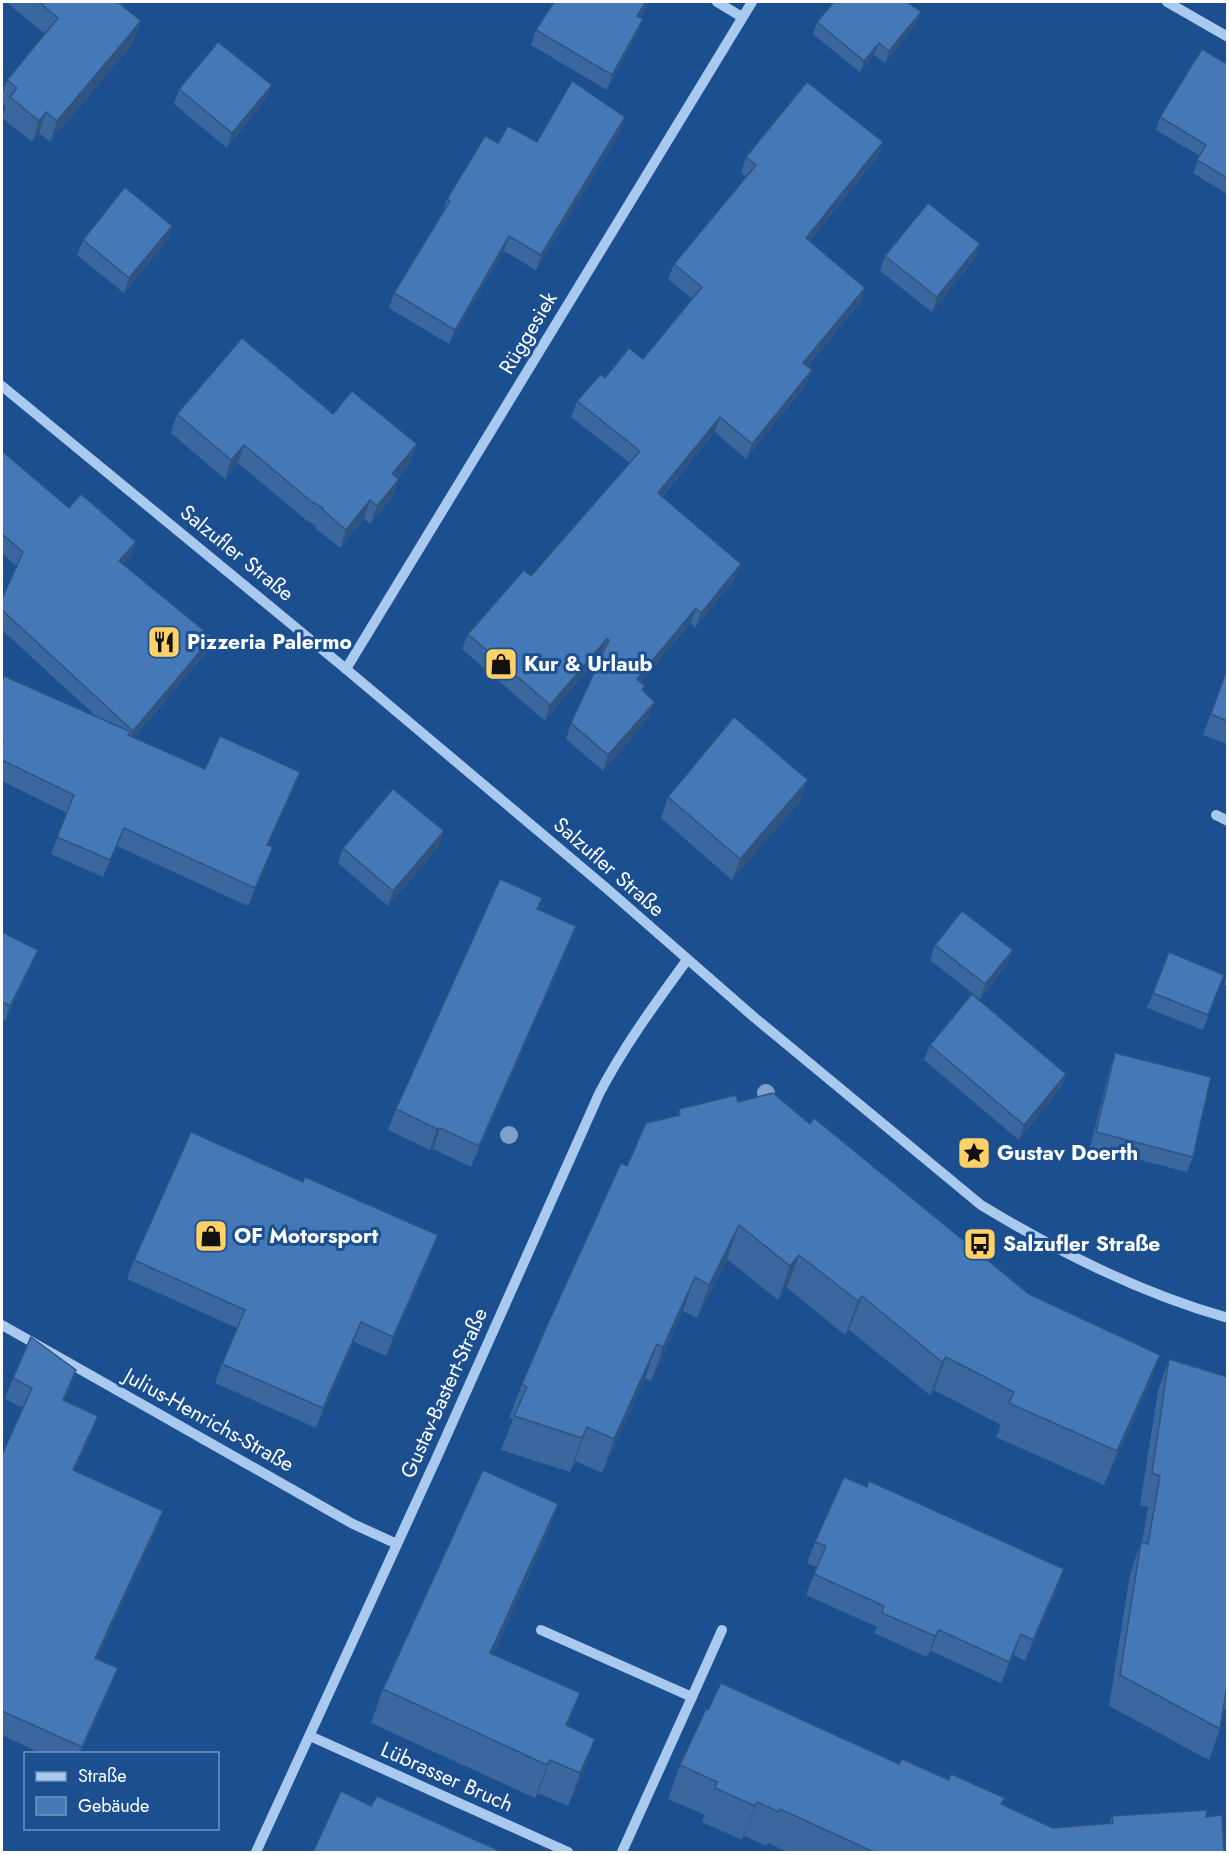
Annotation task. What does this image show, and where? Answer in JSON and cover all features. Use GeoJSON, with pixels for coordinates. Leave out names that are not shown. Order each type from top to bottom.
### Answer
{"type":"FeatureCollection","features":[{"type":"Feature","properties":{"kind":"street"},"geometry":{"type":"LineString","coordinates":[[717,2],[742,17]]}},
{"type":"Feature","properties":{"kind":"street","name":"Rüggesiek"},"geometry":{"type":"LineString","coordinates":[[346,669],[752,2]]}},
{"type":"Feature","properties":{"kind":"street"},"geometry":{"type":"LineString","coordinates":[[1167,2],[1227,37]]}},
{"type":"Feature","properties":{"kind":"street","name":"Salzufler Straße"},"geometry":{"type":"LineString","coordinates":[[2,386],[346,669],[605,887],[687,960],[981,1205],[1029,1233],[1129,1284],[1227,1318]]}},
{"type":"Feature","properties":{"kind":"street"},"geometry":{"type":"LineString","coordinates":[[1216,815],[1227,821]]}},
{"type":"Feature","properties":{"kind":"street","name":"Gustav-Bastert-Straße"},"geometry":{"type":"LineString","coordinates":[[256,1852],[599,1094],[637,1030],[687,960]]}},
{"type":"Feature","properties":{"kind":"street","name":"Julius-Henrichs-Straße"},"geometry":{"type":"LineString","coordinates":[[2,1327],[353,1524],[397,1544]]}},
{"type":"Feature","properties":{"kind":"street"},"geometry":{"type":"LineString","coordinates":[[541,1630],[692,1697]]}},
{"type":"Feature","properties":{"kind":"street"},"geometry":{"type":"LineString","coordinates":[[622,1852],[722,1630]]}},
{"type":"Feature","properties":{"kind":"street","name":"Lübrasser Bruch"},"geometry":{"type":"LineString","coordinates":[[310,1736],[568,1852]]}},
{"type":"Feature","properties":{"kind":"building"},"geometry":{"type":"Polygon","coordinates":[[[39,2],[118,2],[141,21],[57,121],[46,112],[39,121],[10,97],[17,88],[7,80],[58,18],[39,2]]]}},
{"type":"Feature","properties":{"kind":"building"},"geometry":{"type":"Polygon","coordinates":[[[554,2],[646,2],[637,16],[643,19],[612,75],[536,30],[554,2]]]}},
{"type":"Feature","properties":{"kind":"building"},"geometry":{"type":"Polygon","coordinates":[[[834,2],[907,2],[921,12],[889,51],[879,43],[864,61],[817,22],[834,2]]]}},
{"type":"Feature","properties":{"kind":"building"},"geometry":{"type":"Polygon","coordinates":[[[218,42],[272,85],[232,133],[179,89],[218,42]]]}},
{"type":"Feature","properties":{"kind":"building"},"geometry":{"type":"Polygon","coordinates":[[[1202,49],[1227,64],[1227,178],[1197,160],[1206,145],[1160,117],[1202,49]]]}},
{"type":"Feature","properties":{"kind":"building"},"geometry":{"type":"Polygon","coordinates":[[[572,81],[625,117],[541,255],[509,236],[455,330],[394,293],[450,201],[447,199],[485,136],[498,143],[508,126],[537,142],[572,81]]]}},
{"type":"Feature","properties":{"kind":"building"},"geometry":{"type":"Polygon","coordinates":[[[807,82],[883,142],[806,238],[865,288],[803,363],[812,370],[752,444],[720,417],[658,493],[741,564],[701,613],[696,608],[637,679],[645,686],[642,690],[655,702],[608,755],[571,723],[609,640],[607,639],[550,705],[468,634],[524,570],[531,576],[640,451],[577,401],[601,374],[605,378],[629,348],[643,359],[702,287],[674,264],[756,165],[746,157],[807,82]]]}},
{"type":"Feature","properties":{"kind":"building"},"geometry":{"type":"Polygon","coordinates":[[[125,187],[172,226],[129,278],[83,240],[125,187]]]}},
{"type":"Feature","properties":{"kind":"building"},"geometry":{"type":"Polygon","coordinates":[[[928,203],[980,244],[937,297],[885,256],[928,203]]]}},
{"type":"Feature","properties":{"kind":"building"},"geometry":{"type":"Polygon","coordinates":[[[242,338],[333,414],[352,391],[417,444],[392,474],[399,479],[377,506],[370,500],[346,530],[323,508],[312,502],[244,445],[231,460],[177,414],[242,338]]]}},
{"type":"Feature","properties":{"kind":"building"},"geometry":{"type":"Polygon","coordinates":[[[2,451],[69,508],[81,494],[136,542],[119,561],[212,637],[133,731],[2,610],[2,599],[23,552],[2,534],[2,451]]]}},
{"type":"Feature","properties":{"kind":"building"},"geometry":{"type":"Polygon","coordinates":[[[1227,669],[1227,721],[1211,714],[1227,669]]]}},
{"type":"Feature","properties":{"kind":"building"},"geometry":{"type":"Polygon","coordinates":[[[4,676],[131,732],[128,735],[205,769],[220,736],[300,772],[267,845],[273,847],[255,888],[124,828],[110,860],[57,837],[74,795],[2,760],[2,682],[4,676]]]}},
{"type":"Feature","properties":{"kind":"building"},"geometry":{"type":"Polygon","coordinates":[[[734,717],[808,780],[740,859],[668,797],[734,717]]]}},
{"type":"Feature","properties":{"kind":"building"},"geometry":{"type":"Polygon","coordinates":[[[393,789],[444,831],[393,891],[343,848],[393,789]]]}},
{"type":"Feature","properties":{"kind":"building"},"geometry":{"type":"Polygon","coordinates":[[[500,879],[542,898],[537,909],[576,926],[479,1146],[396,1109],[500,879]]]}},
{"type":"Feature","properties":{"kind":"building"},"geometry":{"type":"Polygon","coordinates":[[[962,911],[1013,950],[985,984],[935,945],[962,911]]]}},
{"type":"Feature","properties":{"kind":"building"},"geometry":{"type":"Polygon","coordinates":[[[2,932],[38,950],[10,1006],[2,1002],[2,932]]]}},
{"type":"Feature","properties":{"kind":"building"},"geometry":{"type":"Polygon","coordinates":[[[1169,952],[1224,975],[1208,1015],[1153,993],[1169,952]]]}},
{"type":"Feature","properties":{"kind":"building"},"geometry":{"type":"Polygon","coordinates":[[[972,994],[1066,1074],[1024,1125],[930,1045],[972,994]]]}},
{"type":"Feature","properties":{"kind":"building"},"geometry":{"type":"Polygon","coordinates":[[[1115,1053],[1211,1077],[1193,1157],[1096,1132],[1115,1053]]]}},
{"type":"Feature","properties":{"kind":"building"},"geometry":{"type":"Polygon","coordinates":[[[773,1093],[810,1124],[814,1118],[1029,1294],[1160,1355],[1117,1451],[1009,1403],[1014,1392],[946,1357],[942,1362],[862,1296],[858,1301],[799,1255],[790,1266],[739,1225],[709,1285],[695,1277],[663,1347],[657,1344],[614,1439],[587,1427],[582,1438],[514,1416],[527,1387],[522,1384],[545,1330],[621,1163],[627,1166],[646,1123],[680,1115],[679,1109],[736,1095],[738,1102],[773,1093]]]}},
{"type":"Feature","properties":{"kind":"building"},"geometry":{"type":"Polygon","coordinates":[[[191,1132],[303,1182],[305,1177],[438,1235],[393,1337],[361,1322],[323,1408],[222,1364],[245,1310],[134,1260],[191,1132]]]}},
{"type":"Feature","properties":{"kind":"building"},"geometry":{"type":"Polygon","coordinates":[[[31,1337],[76,1370],[63,1400],[98,1416],[73,1470],[163,1511],[95,1658],[118,1668],[82,1747],[2,1711],[2,1455],[32,1388],[13,1378],[31,1337]]]}},
{"type":"Feature","properties":{"kind":"building"},"geometry":{"type":"Polygon","coordinates":[[[1169,1359],[1227,1377],[1227,1685],[1220,1729],[1120,1675],[1141,1542],[1148,1544],[1160,1476],[1152,1473],[1169,1359]]]}},
{"type":"Feature","properties":{"kind":"building"},"geometry":{"type":"Polygon","coordinates":[[[483,1470],[558,1504],[490,1653],[580,1693],[566,1725],[595,1739],[580,1773],[550,1760],[547,1765],[383,1689],[483,1470]]]}},
{"type":"Feature","properties":{"kind":"building"},"geometry":{"type":"Polygon","coordinates":[[[844,1477],[867,1487],[869,1481],[1064,1569],[1033,1640],[1021,1634],[1009,1662],[939,1630],[935,1636],[882,1613],[884,1606],[814,1574],[826,1546],[815,1542],[844,1477]]]}},
{"type":"Feature","properties":{"kind":"building"},"geometry":{"type":"Polygon","coordinates":[[[721,1683],[899,1764],[902,1759],[949,1780],[951,1774],[1005,1798],[1001,1804],[1053,1828],[1113,1823],[1112,1816],[1207,1810],[1206,1817],[1222,1815],[1224,1852],[874,1852],[780,1809],[779,1812],[757,1802],[755,1806],[715,1788],[717,1782],[680,1765],[721,1683]]]}},
{"type":"Feature","properties":{"kind":"building"},"geometry":{"type":"Polygon","coordinates":[[[341,1791],[371,1806],[377,1796],[502,1852],[313,1852],[341,1791]]]}},
{"type":"Feature","properties":{"kind":"place","name":"Pizzeria Palermo"},"geometry":{"type":"Point","coordinates":[164,642]}},
{"type":"Feature","properties":{"kind":"place","name":"Kur & Urlaub"},"geometry":{"type":"Point","coordinates":[501,664]}},
{"type":"Feature","properties":{"kind":"place","name":"Gustav Doerth"},"geometry":{"type":"Point","coordinates":[974,1153]}},
{"type":"Feature","properties":{"kind":"place","name":"OF Motorsport"},"geometry":{"type":"Point","coordinates":[211,1236]}},
{"type":"Feature","properties":{"kind":"place","name":"Salzufler Straße"},"geometry":{"type":"Point","coordinates":[980,1244]}}]}
